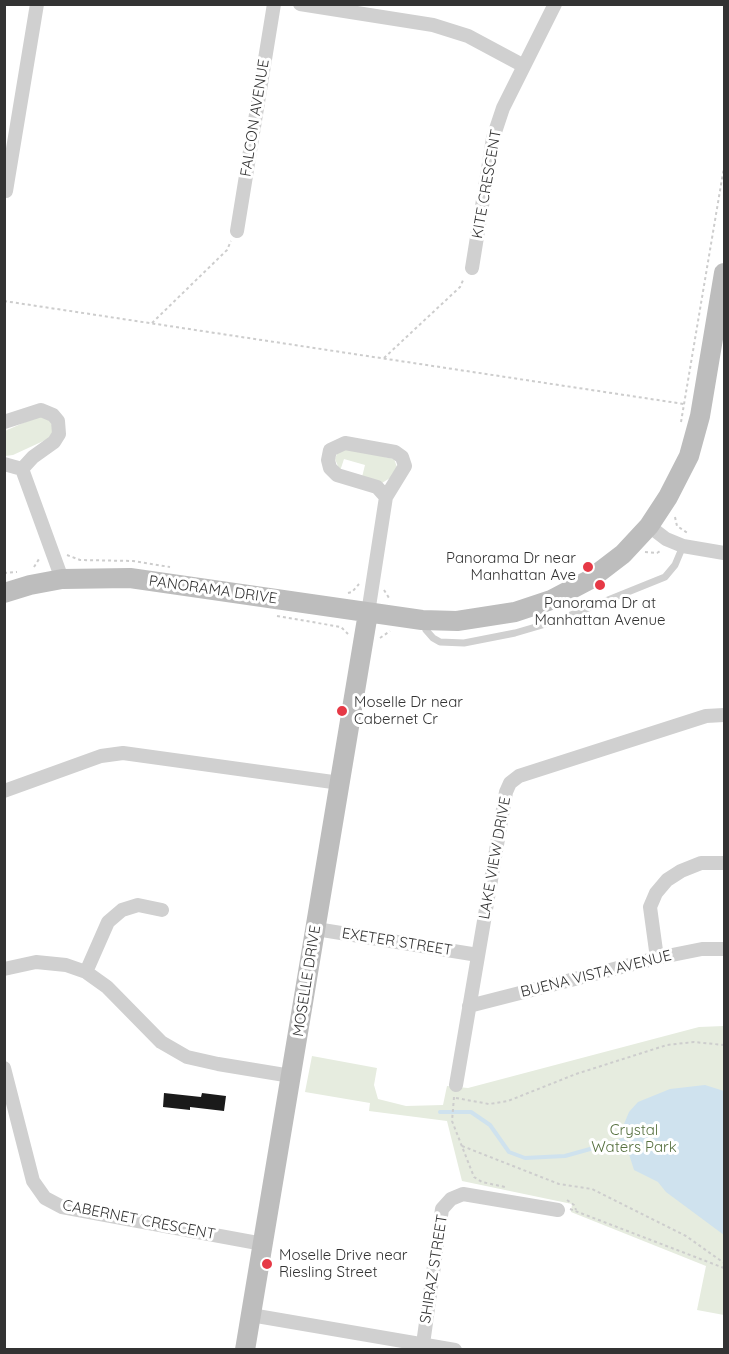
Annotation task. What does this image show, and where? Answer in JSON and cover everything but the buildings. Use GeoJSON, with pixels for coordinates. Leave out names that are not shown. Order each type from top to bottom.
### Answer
{"type":"FeatureCollection","features":[{"type":"Feature","properties":{"kind":"street"},"geometry":{"type":"LineString","coordinates":[[6,191],[37,4]]}},
{"type":"Feature","properties":{"kind":"street","name":"FALCON AVENUE"},"geometry":{"type":"LineString","coordinates":[[237,231],[274,4]]}},
{"type":"Feature","properties":{"kind":"street"},"geometry":{"type":"LineString","coordinates":[[300,4],[433,25],[468,36],[524,66]]}},
{"type":"Feature","properties":{"kind":"street","name":"KITE CRESCENT"},"geometry":{"type":"LineString","coordinates":[[472,268],[493,138],[503,108],[555,4]]}},
{"type":"Feature","properties":{"kind":"street","name":"PANORAMA DRIVE"},"geometry":{"type":"LineString","coordinates":[[4,593],[62,579],[130,578],[368,613],[422,620],[457,621],[515,612],[551,600],[589,580],[623,554],[649,526],[668,497],[692,446],[700,416],[724,273]]}},
{"type":"Feature","properties":{"kind":"street"},"geometry":{"type":"LineString","coordinates":[[4,422],[41,410],[53,415],[58,421],[59,434],[54,442],[33,457],[22,469]]}},
{"type":"Feature","properties":{"kind":"street"},"geometry":{"type":"LineString","coordinates":[[368,613],[386,497],[405,466],[402,458],[395,452],[345,443],[330,450],[328,460],[330,468],[338,475],[377,487],[386,497]]}},
{"type":"Feature","properties":{"kind":"street"},"geometry":{"type":"LineString","coordinates":[[4,464],[22,469]]}},
{"type":"Feature","properties":{"kind":"street"},"geometry":{"type":"LineString","coordinates":[[22,469],[62,579]]}},
{"type":"Feature","properties":{"kind":"street"},"geometry":{"type":"LineString","coordinates":[[649,526],[666,539],[687,540],[724,553]]}},
{"type":"Feature","properties":{"kind":"street","name":"MOSELLE DRIVE"},"geometry":{"type":"LineString","coordinates":[[245,1350],[368,613]]}},
{"type":"Feature","properties":{"kind":"street","name":"LAKE VIEW DRIVE"},"geometry":{"type":"LineString","coordinates":[[455,1091],[506,792],[510,783],[519,776],[706,716],[724,715]]}},
{"type":"Feature","properties":{"kind":"street"},"geometry":{"type":"LineString","coordinates":[[4,791],[101,756],[123,753],[340,783]]}},
{"type":"Feature","properties":{"kind":"street"},"geometry":{"type":"LineString","coordinates":[[657,958],[650,906],[656,893],[667,880],[701,863],[724,863]]}},
{"type":"Feature","properties":{"kind":"street"},"geometry":{"type":"LineString","coordinates":[[86,972],[108,922],[122,910],[138,905],[162,910]]}},
{"type":"Feature","properties":{"kind":"street","name":"EXETER STREET"},"geometry":{"type":"LineString","coordinates":[[316,928],[478,955]]}},
{"type":"Feature","properties":{"kind":"street","name":"BUENA VISTA AVENUE"},"geometry":{"type":"LineString","coordinates":[[469,1006],[657,958],[702,949],[724,949]]}},
{"type":"Feature","properties":{"kind":"street"},"geometry":{"type":"LineString","coordinates":[[4,969],[36,962],[66,965],[86,972],[107,987],[161,1042],[187,1057],[291,1076]]}},
{"type":"Feature","properties":{"kind":"street","name":"CABERNET CRESCENT"},"geometry":{"type":"LineString","coordinates":[[4,1068],[33,1181],[45,1198],[62,1207],[263,1244]]}},
{"type":"Feature","properties":{"kind":"street","name":"SHIRAZ STREET"},"geometry":{"type":"LineString","coordinates":[[423,1344],[442,1209],[451,1198],[463,1194],[562,1205]]}},
{"type":"Feature","properties":{"kind":"street"},"geometry":{"type":"LineString","coordinates":[[251,1315],[455,1350]]}},
{"type":"Feature","properties":{"kind":"lane"},"geometry":{"type":"LineString","coordinates":[[422,620],[426,630],[440,642],[464,643],[515,633],[556,621],[665,577],[675,565],[687,540]]}},
{"type":"Feature","properties":{"kind":"path"},"geometry":{"type":"LineString","coordinates":[[681,423],[724,167]]}},
{"type":"Feature","properties":{"kind":"path"},"geometry":{"type":"LineString","coordinates":[[152,323],[227,250],[237,231]]}},
{"type":"Feature","properties":{"kind":"path"},"geometry":{"type":"LineString","coordinates":[[384,358],[460,287],[472,268]]}},
{"type":"Feature","properties":{"kind":"path"},"geometry":{"type":"LineString","coordinates":[[4,301],[684,404]]}},
{"type":"Feature","properties":{"kind":"path"},"geometry":{"type":"LineString","coordinates":[[676,513],[677,526],[687,540]]}},
{"type":"Feature","properties":{"kind":"path"},"geometry":{"type":"LineString","coordinates":[[31,569],[35,567],[39,559],[70,555],[80,560],[133,561],[178,568]]}},
{"type":"Feature","properties":{"kind":"path"},"geometry":{"type":"LineString","coordinates":[[4,573],[20,571]]}},
{"type":"Feature","properties":{"kind":"path"},"geometry":{"type":"LineString","coordinates":[[347,593],[352,592],[359,584],[373,586],[384,588],[389,598],[395,600]]}},
{"type":"Feature","properties":{"kind":"path"},"geometry":{"type":"LineString","coordinates":[[276,616],[341,627],[351,636]]}},
{"type":"Feature","properties":{"kind":"path"},"geometry":{"type":"LineString","coordinates":[[455,1091],[489,1104],[508,1101],[576,1074],[667,1045],[694,1042],[724,1045]]}},
{"type":"Feature","properties":{"kind":"path"},"geometry":{"type":"LineString","coordinates":[[453,1106],[452,1121],[474,1177],[482,1182],[513,1189]]}},
{"type":"Feature","properties":{"kind":"path"},"geometry":{"type":"LineString","coordinates":[[462,1146],[559,1184],[592,1189],[686,1236],[724,1263]]}},
{"type":"Feature","properties":{"kind":"path"},"geometry":{"type":"LineString","coordinates":[[562,1205],[572,1202],[576,1210],[724,1268]]}},
{"type":"Feature","properties":{"kind":"green space"},"geometry":{"type":"Polygon","coordinates":[[[41,415],[49,419],[53,427],[52,437],[13,455],[5,456],[5,431],[41,415]]]}},
{"type":"Feature","properties":{"kind":"green space"},"geometry":{"type":"Polygon","coordinates":[[[348,449],[394,459],[397,467],[390,478],[382,483],[362,477],[365,465],[344,459],[340,471],[335,459],[338,451],[348,449]]]}},
{"type":"Feature","properties":{"kind":"green space","name":"Crystal Waters Park"},"geometry":{"type":"Polygon","coordinates":[[[724,1026],[724,1315],[697,1310],[706,1266],[571,1212],[572,1204],[462,1181],[447,1121],[369,1111],[370,1103],[305,1092],[312,1056],[377,1068],[374,1085],[378,1099],[406,1106],[443,1105],[447,1086],[468,1088],[699,1027],[724,1026]]]}},
{"type":"Feature","properties":{"kind":"water"},"geometry":{"type":"Polygon","coordinates":[[[705,1085],[724,1091],[724,1235],[666,1192],[658,1182],[634,1170],[627,1148],[624,1124],[629,1112],[638,1102],[670,1089],[705,1085]]]}},
{"type":"Feature","properties":{"kind":"waterway"},"geometry":{"type":"LineString","coordinates":[[440,1112],[471,1112],[490,1125],[509,1152],[525,1158],[565,1156],[626,1139]]}},
{"type":"Feature","properties":{"kind":"place","name":"Panorama Dr near Manhattan Ave"},"geometry":{"type":"Point","coordinates":[588,567]}},
{"type":"Feature","properties":{"kind":"place","name":"Panorama Dr at Manhattan Avenue"},"geometry":{"type":"Point","coordinates":[600,585]}},
{"type":"Feature","properties":{"kind":"place","name":"Moselle Dr near Cabernet Cr"},"geometry":{"type":"Point","coordinates":[342,711]}},
{"type":"Feature","properties":{"kind":"place","name":"Moselle Drive near Riesling Street"},"geometry":{"type":"Point","coordinates":[267,1264]}}]}
